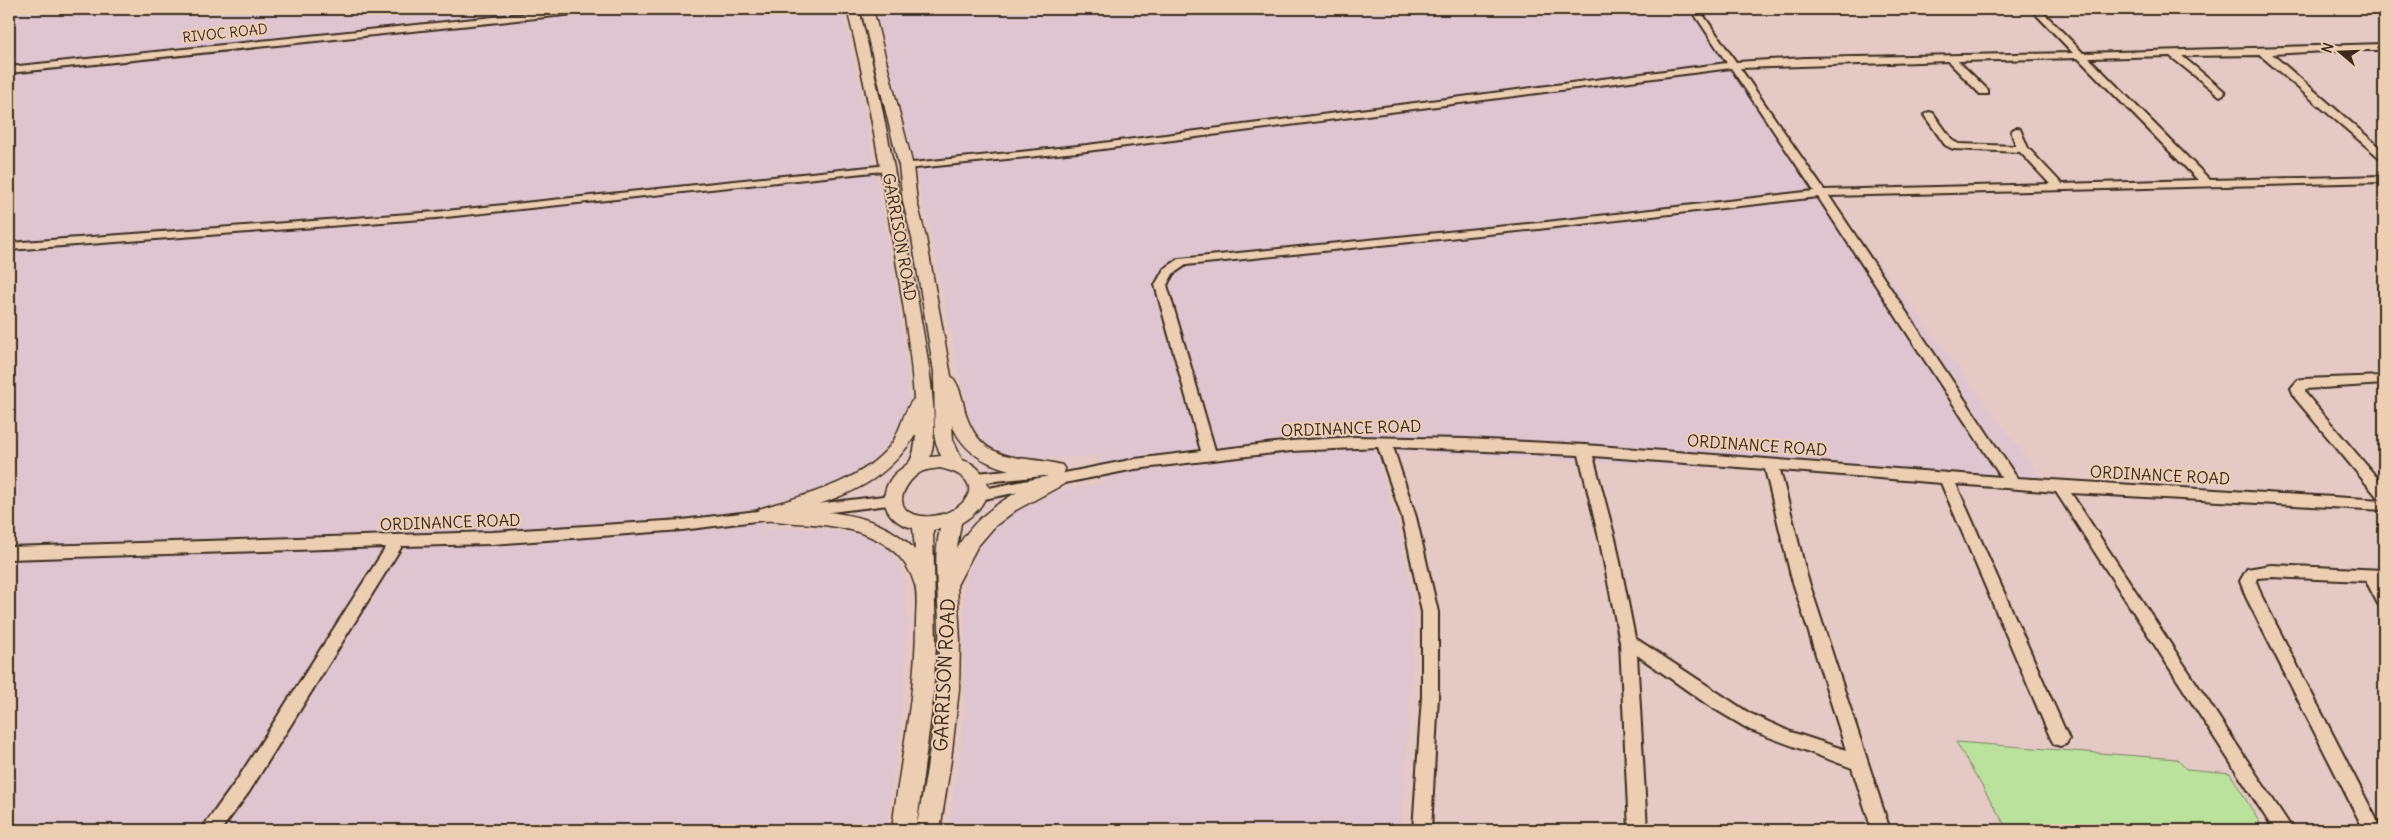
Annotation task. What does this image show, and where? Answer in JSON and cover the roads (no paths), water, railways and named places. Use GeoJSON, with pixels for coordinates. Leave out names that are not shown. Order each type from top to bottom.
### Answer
{"type":"FeatureCollection","features":[{"type":"Feature","properties":{"kind":"main road","name":"GARRISON ROAD"},"geometry":{"type":"LineString","coordinates":[[853,9],[868,67],[888,168],[911,302],[922,390],[924,449],[917,467]]}},
{"type":"Feature","properties":{"kind":"main road","name":"GARRISON ROAD"},"geometry":{"type":"LineString","coordinates":[[867,9],[906,166],[910,202],[920,238],[942,372],[944,440],[954,463]]}},
{"type":"Feature","properties":{"kind":"main road"},"geometry":{"type":"LineString","coordinates":[[942,372],[953,396],[964,432],[973,446],[986,456],[1057,474]]}},
{"type":"Feature","properties":{"kind":"main road"},"geometry":{"type":"LineString","coordinates":[[766,514],[853,484],[880,469],[899,448],[909,430],[917,412],[922,390]]}},
{"type":"Feature","properties":{"kind":"main road"},"geometry":{"type":"LineString","coordinates":[[940,462],[954,463],[966,468],[978,487],[973,506],[952,520],[936,524],[922,524],[909,520],[899,514],[893,506],[892,500],[894,486],[897,482],[917,467],[940,462]]}},
{"type":"Feature","properties":{"kind":"main road"},"geometry":{"type":"LineString","coordinates":[[948,584],[970,542],[981,528],[1006,506],[1057,474]]}},
{"type":"Feature","properties":{"kind":"main road"},"geometry":{"type":"LineString","coordinates":[[766,514],[847,521],[864,525],[883,534],[908,554],[926,588]]}},
{"type":"Feature","properties":{"kind":"main road","name":"GARRISON ROAD"},"geometry":{"type":"LineString","coordinates":[[928,830],[938,782],[947,704],[950,641],[946,556],[947,537],[952,520]]}},
{"type":"Feature","properties":{"kind":"main road","name":"GARRISON ROAD"},"geometry":{"type":"LineString","coordinates":[[904,830],[922,700],[926,643],[926,540],[922,524]]}},
{"type":"Feature","properties":{"kind":"street","name":"RIVOC ROAD"},"geometry":{"type":"LineString","coordinates":[[9,70],[594,9]]}},
{"type":"Feature","properties":{"kind":"street"},"geometry":{"type":"LineString","coordinates":[[1694,9],[1821,193],[2012,483]]}},
{"type":"Feature","properties":{"kind":"street"},"geometry":{"type":"LineString","coordinates":[[2035,9],[2207,183]]}},
{"type":"Feature","properties":{"kind":"street"},"geometry":{"type":"LineString","coordinates":[[906,166],[1096,146],[1734,65],[1805,61],[2263,52],[2343,47],[2384,47]]}},
{"type":"Feature","properties":{"kind":"street"},"geometry":{"type":"LineString","coordinates":[[2263,52],[2384,156]]}},
{"type":"Feature","properties":{"kind":"street"},"geometry":{"type":"LineString","coordinates":[[2172,53],[2220,93]]}},
{"type":"Feature","properties":{"kind":"street"},"geometry":{"type":"LineString","coordinates":[[1951,59],[1984,92]]}},
{"type":"Feature","properties":{"kind":"street"},"geometry":{"type":"LineString","coordinates":[[1929,115],[1949,143],[1956,147],[2024,149]]}},
{"type":"Feature","properties":{"kind":"street"},"geometry":{"type":"LineString","coordinates":[[2016,131],[2024,149],[2059,187]]}},
{"type":"Feature","properties":{"kind":"street"},"geometry":{"type":"LineString","coordinates":[[9,247],[436,215],[888,168]]}},
{"type":"Feature","properties":{"kind":"street"},"geometry":{"type":"LineString","coordinates":[[1208,454],[1160,285],[1168,272],[1184,262],[1538,226],[1821,193],[2384,179]]}},
{"type":"Feature","properties":{"kind":"street"},"geometry":{"type":"LineString","coordinates":[[2384,380],[2303,383],[2298,388],[2300,395],[2384,495]]}},
{"type":"Feature","properties":{"kind":"street"},"geometry":{"type":"LineString","coordinates":[[1384,442],[1409,517],[1430,612],[1430,696],[1422,830]]}},
{"type":"Feature","properties":{"kind":"street","name":"ORDINANCE ROAD"},"geometry":{"type":"LineString","coordinates":[[978,487],[1057,474],[1208,454],[1322,443],[1384,442],[1585,450],[2060,487],[2384,505]]}},
{"type":"Feature","properties":{"kind":"street"},"geometry":{"type":"LineString","coordinates":[[1585,450],[1608,542],[1628,642],[1632,759],[1638,830]]}},
{"type":"Feature","properties":{"kind":"street"},"geometry":{"type":"LineString","coordinates":[[1772,464],[1799,576],[1881,830]]}},
{"type":"Feature","properties":{"kind":"street"},"geometry":{"type":"LineString","coordinates":[[1946,477],[2060,739]]}},
{"type":"Feature","properties":{"kind":"street"},"geometry":{"type":"LineString","coordinates":[[2060,487],[2284,830]]}},
{"type":"Feature","properties":{"kind":"street","name":"ORDINANCE ROAD"},"geometry":{"type":"LineString","coordinates":[[9,553],[397,542],[640,529],[892,500]]}},
{"type":"Feature","properties":{"kind":"street"},"geometry":{"type":"LineString","coordinates":[[210,830],[243,786],[397,542]]}},
{"type":"Feature","properties":{"kind":"street"},"geometry":{"type":"LineString","coordinates":[[2373,830],[2258,606],[2248,581],[2252,573],[2271,571],[2378,576],[2384,600]]}},
{"type":"Feature","properties":{"kind":"street"},"geometry":{"type":"LineString","coordinates":[[1628,642],[1656,657],[1712,699],[1744,719],[1858,762]]}}]}
